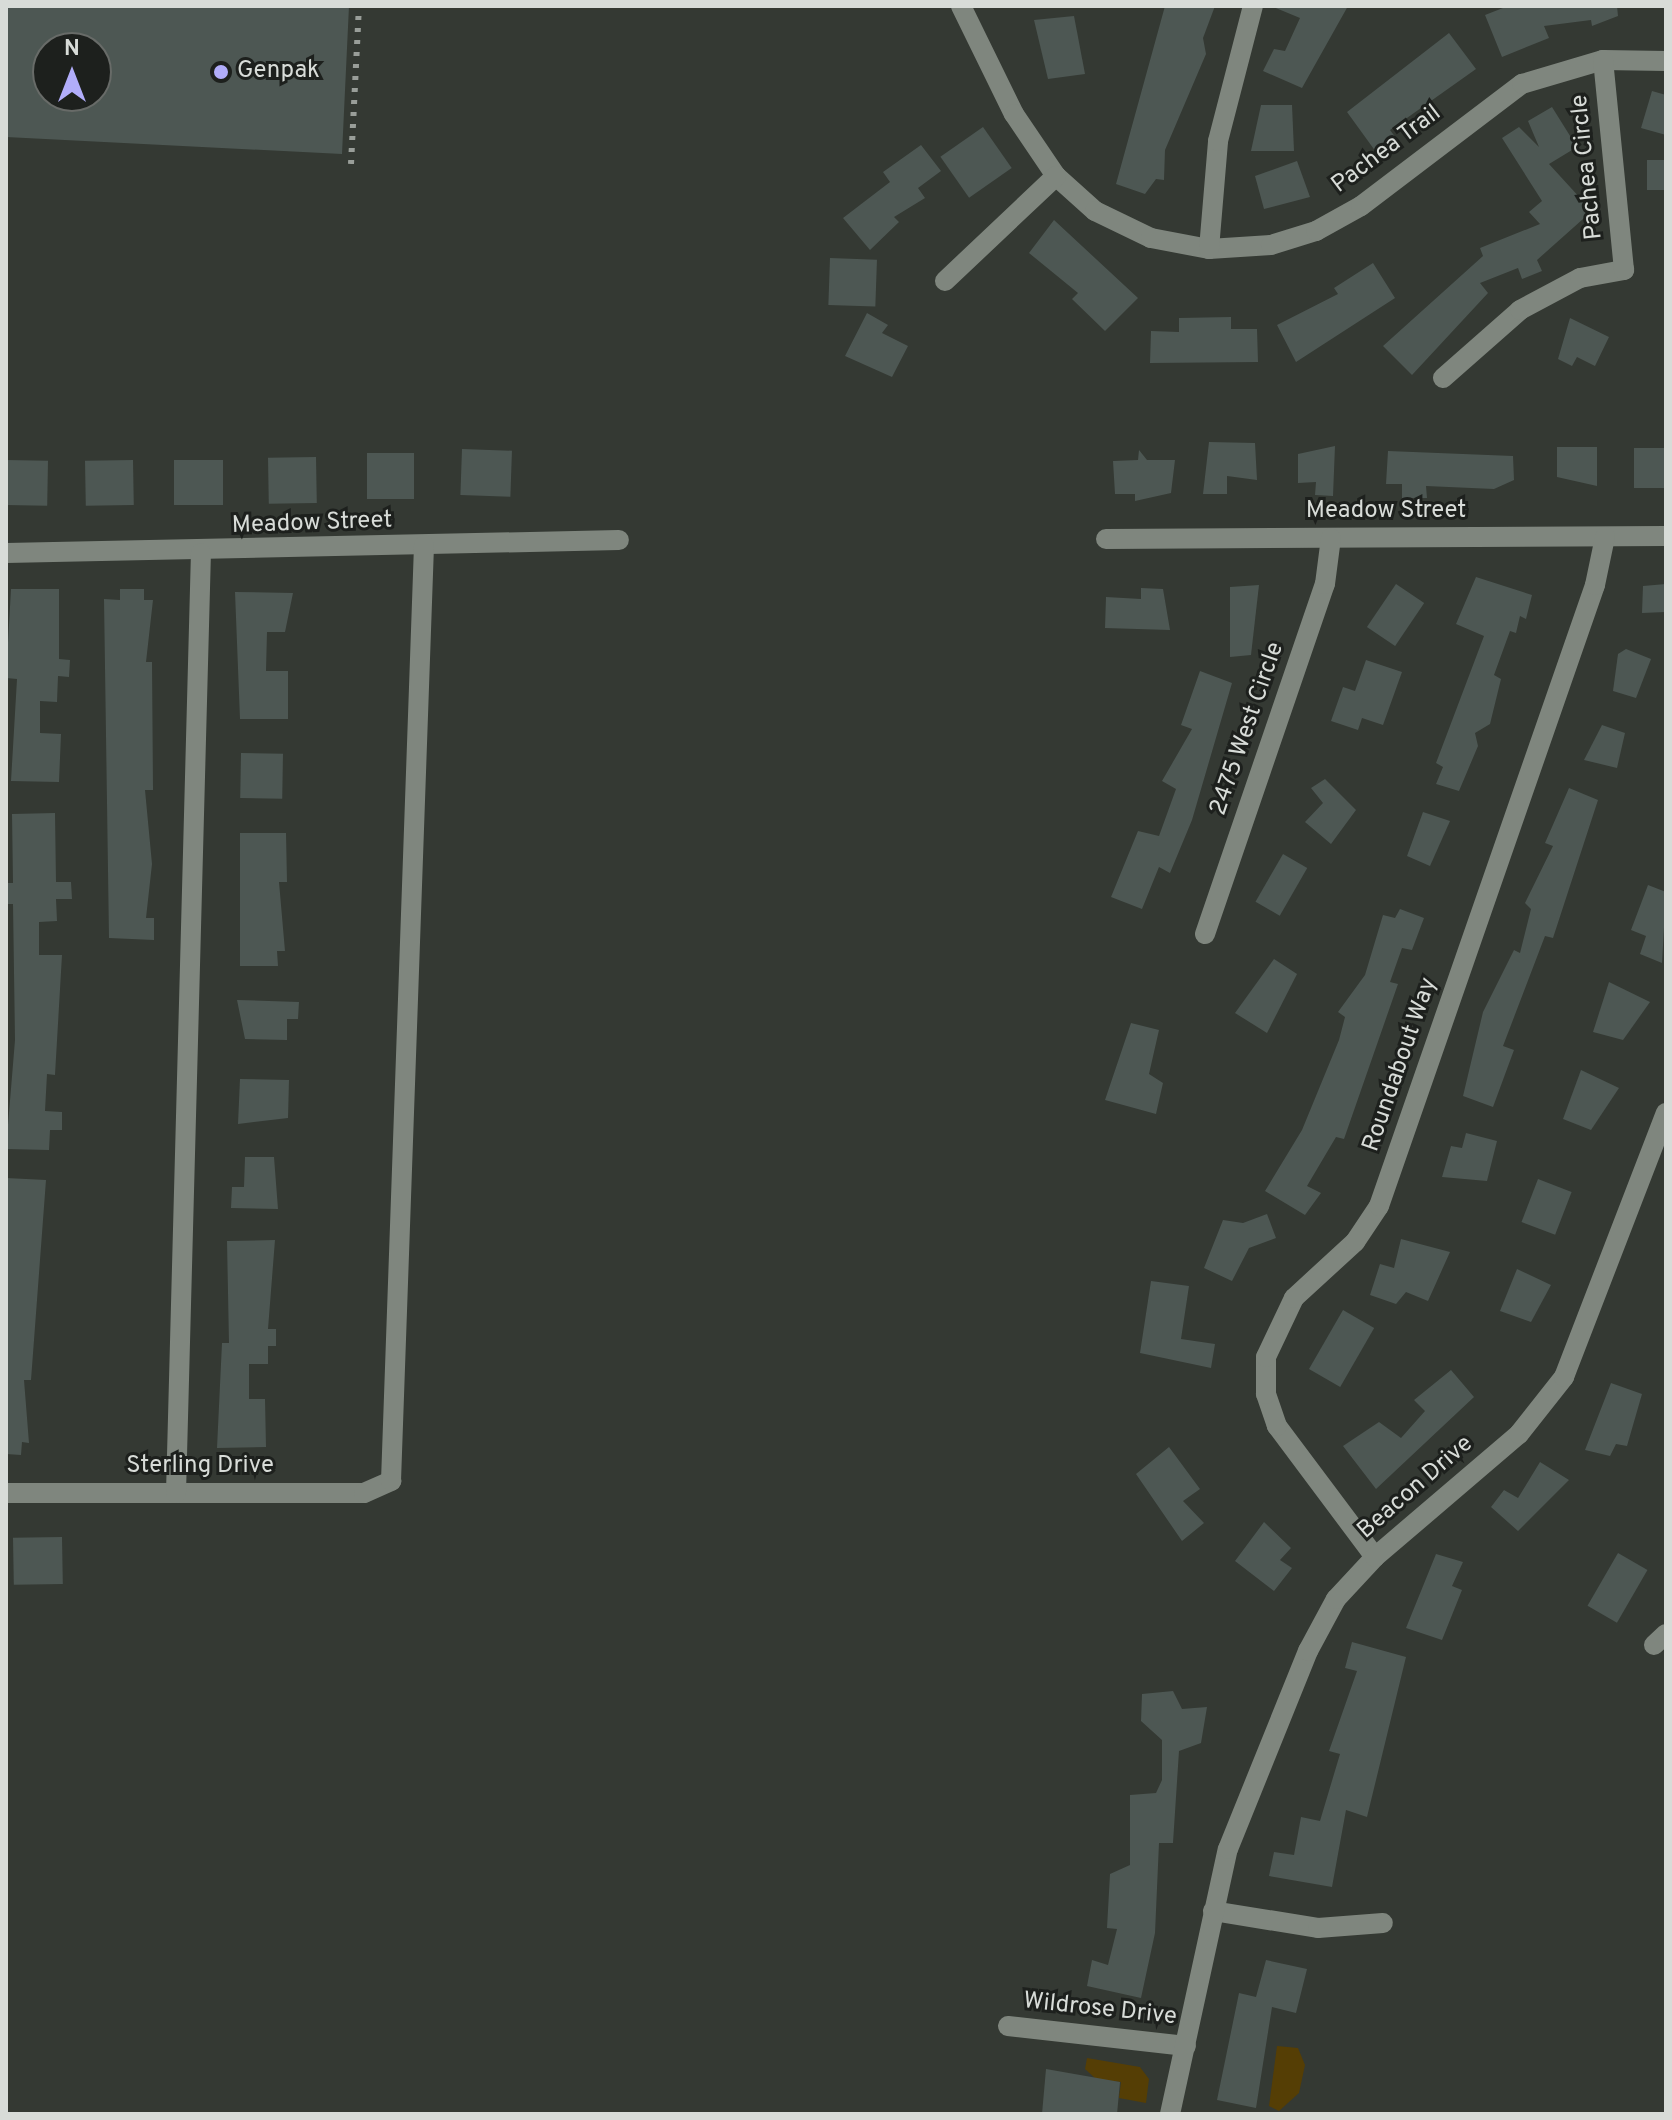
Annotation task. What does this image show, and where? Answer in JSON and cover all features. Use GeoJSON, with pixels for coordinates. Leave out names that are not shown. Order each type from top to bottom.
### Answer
{"type":"FeatureCollection","features":[{"type":"Feature","properties":{"kind":"street","name":"Pachea Trail"},"geometry":{"type":"LineString","coordinates":[[961,6],[1014,114],[1056,176],[1095,211],[1151,238],[1209,249],[1271,245],[1316,231],[1361,206],[1522,84],[1603,60],[1666,61]]}},
{"type":"Feature","properties":{"kind":"street"},"geometry":{"type":"LineString","coordinates":[[1209,249],[1218,141],[1253,6]]}},
{"type":"Feature","properties":{"kind":"street","name":"Pachea Circle"},"geometry":{"type":"LineString","coordinates":[[1443,378],[1520,310],[1580,278],[1624,270],[1603,60]]}},
{"type":"Feature","properties":{"kind":"street"},"geometry":{"type":"LineString","coordinates":[[945,281],[1056,176]]}},
{"type":"Feature","properties":{"kind":"street","name":"Meadow Street"},"geometry":{"type":"LineString","coordinates":[[1106,539],[1666,536]]}},
{"type":"Feature","properties":{"kind":"street","name":"Roundabout Way"},"geometry":{"type":"LineString","coordinates":[[1375,1557],[1277,1426],[1266,1394],[1266,1357],[1294,1298],[1355,1242],[1379,1206],[1595,585],[1605,537]]}},
{"type":"Feature","properties":{"kind":"street","name":"2475 West Circle"},"geometry":{"type":"LineString","coordinates":[[1205,934],[1325,584],[1331,538]]}},
{"type":"Feature","properties":{"kind":"street","name":"Meadow Street"},"geometry":{"type":"LineString","coordinates":[[6,553],[201,553],[619,540]]}},
{"type":"Feature","properties":{"kind":"street","name":"Sterling Drive"},"geometry":{"type":"LineString","coordinates":[[6,1493],[364,1493],[391,1481],[424,546]]}},
{"type":"Feature","properties":{"kind":"street"},"geometry":{"type":"LineString","coordinates":[[176,1493],[201,553]]}},
{"type":"Feature","properties":{"kind":"street","name":"Beacon Drive"},"geometry":{"type":"LineString","coordinates":[[1170,2114],[1213,1911],[1243,1806],[1308,1651],[1336,1599],[1375,1557],[1519,1434],[1564,1377],[1666,1113]]}},
{"type":"Feature","properties":{"kind":"street"},"geometry":{"type":"LineString","coordinates":[[1213,1911],[1318,1928],[1383,1923]]}},
{"type":"Feature","properties":{"kind":"street","name":"Wildrose Drive"},"geometry":{"type":"LineString","coordinates":[[1008,2026],[1186,2046]]}},
{"type":"Feature","properties":{"kind":"shaded area"},"geometry":{"type":"Polygon","coordinates":[[[1277,2046],[1298,2048],[1305,2065],[1299,2093],[1279,2111],[1269,2106],[1277,2046]]]}},
{"type":"Feature","properties":{"kind":"shaded area"},"geometry":{"type":"Polygon","coordinates":[[[1087,2058],[1140,2067],[1149,2079],[1146,2103],[1119,2098],[1121,2082],[1096,2079],[1085,2069],[1087,2058]]]}},
{"type":"Feature","properties":{"kind":"building","name":"Genpak"},"geometry":{"type":"Polygon","coordinates":[[[6,6],[349,6],[342,154],[6,137],[6,6]]]}},
{"type":"Feature","properties":{"kind":"building"},"geometry":{"type":"Polygon","coordinates":[[[1165,6],[1215,6],[1203,38],[1206,54],[1165,150],[1164,180],[1156,179],[1145,194],[1116,184],[1165,6]]]}},
{"type":"Feature","properties":{"kind":"building"},"geometry":{"type":"Polygon","coordinates":[[[1271,6],[1348,6],[1302,88],[1263,71],[1274,49],[1285,51],[1300,18],[1271,6]]]}},
{"type":"Feature","properties":{"kind":"building"},"geometry":{"type":"Polygon","coordinates":[[[1508,6],[1617,6],[1618,16],[1592,26],[1591,20],[1544,26],[1549,38],[1502,57],[1485,15],[1508,6]]]}},
{"type":"Feature","properties":{"kind":"building"},"geometry":{"type":"Polygon","coordinates":[[[1074,16],[1085,74],[1048,79],[1034,20],[1074,16]]]}},
{"type":"Feature","properties":{"kind":"building"},"geometry":{"type":"Polygon","coordinates":[[[1449,33],[1476,69],[1390,130],[1396,138],[1376,152],[1347,112],[1449,33]]]}},
{"type":"Feature","properties":{"kind":"building"},"geometry":{"type":"Polygon","coordinates":[[[1652,91],[1666,95],[1666,135],[1641,128],[1652,91]]]}},
{"type":"Feature","properties":{"kind":"building"},"geometry":{"type":"Polygon","coordinates":[[[1261,105],[1292,105],[1294,151],[1251,151],[1261,105]]]}},
{"type":"Feature","properties":{"kind":"building"},"geometry":{"type":"Polygon","coordinates":[[[1552,107],[1577,147],[1549,164],[1592,211],[1537,260],[1542,271],[1522,279],[1518,268],[1480,283],[1488,293],[1412,375],[1383,346],[1483,256],[1480,248],[1540,224],[1529,212],[1542,201],[1502,138],[1519,127],[1539,147],[1528,121],[1552,107]]]}},
{"type":"Feature","properties":{"kind":"building"},"geometry":{"type":"Polygon","coordinates":[[[983,127],[1012,168],[969,198],[940,157],[983,127]]]}},
{"type":"Feature","properties":{"kind":"building"},"geometry":{"type":"Polygon","coordinates":[[[921,145],[941,171],[918,188],[925,198],[894,217],[899,222],[870,250],[843,218],[890,182],[883,172],[921,145]]]}},
{"type":"Feature","properties":{"kind":"building"},"geometry":{"type":"Polygon","coordinates":[[[1647,160],[1666,160],[1666,190],[1647,190],[1647,160]]]}},
{"type":"Feature","properties":{"kind":"building"},"geometry":{"type":"Polygon","coordinates":[[[1297,161],[1310,197],[1264,209],[1255,176],[1297,161]]]}},
{"type":"Feature","properties":{"kind":"building"},"geometry":{"type":"Polygon","coordinates":[[[1054,220],[1138,298],[1105,331],[1072,299],[1078,293],[1029,253],[1054,220]]]}},
{"type":"Feature","properties":{"kind":"building"},"geometry":{"type":"Polygon","coordinates":[[[830,258],[877,260],[875,307],[828,305],[830,258]]]}},
{"type":"Feature","properties":{"kind":"building"},"geometry":{"type":"Polygon","coordinates":[[[1373,263],[1395,298],[1296,362],[1277,325],[1338,294],[1334,288],[1373,263]]]}},
{"type":"Feature","properties":{"kind":"building"},"geometry":{"type":"Polygon","coordinates":[[[867,313],[888,325],[882,333],[908,346],[892,377],[845,356],[867,313]]]}},
{"type":"Feature","properties":{"kind":"building"},"geometry":{"type":"Polygon","coordinates":[[[1231,317],[1231,329],[1257,329],[1258,362],[1150,363],[1151,331],[1179,332],[1179,318],[1231,317]]]}},
{"type":"Feature","properties":{"kind":"building"},"geometry":{"type":"Polygon","coordinates":[[[1570,318],[1609,337],[1595,366],[1577,357],[1572,366],[1558,359],[1570,318]]]}},
{"type":"Feature","properties":{"kind":"building"},"geometry":{"type":"Polygon","coordinates":[[[1209,442],[1255,443],[1257,480],[1227,476],[1227,494],[1203,494],[1209,442]]]}},
{"type":"Feature","properties":{"kind":"building"},"geometry":{"type":"Polygon","coordinates":[[[1335,446],[1333,496],[1315,495],[1316,482],[1298,483],[1298,454],[1335,446]]]}},
{"type":"Feature","properties":{"kind":"building"},"geometry":{"type":"Polygon","coordinates":[[[1557,447],[1597,447],[1597,486],[1557,477],[1557,447]]]}},
{"type":"Feature","properties":{"kind":"building"},"geometry":{"type":"Polygon","coordinates":[[[1634,448],[1666,448],[1666,488],[1634,488],[1634,448]]]}},
{"type":"Feature","properties":{"kind":"building"},"geometry":{"type":"Polygon","coordinates":[[[462,449],[512,451],[510,497],[460,495],[462,449]]]}},
{"type":"Feature","properties":{"kind":"building"},"geometry":{"type":"Polygon","coordinates":[[[1139,450],[1147,460],[1175,460],[1171,493],[1135,501],[1135,494],[1115,494],[1113,461],[1138,460],[1139,450]]]}},
{"type":"Feature","properties":{"kind":"building"},"geometry":{"type":"Polygon","coordinates":[[[1388,451],[1513,456],[1514,480],[1494,489],[1426,486],[1427,498],[1402,498],[1402,484],[1386,484],[1388,451]]]}},
{"type":"Feature","properties":{"kind":"building"},"geometry":{"type":"Polygon","coordinates":[[[367,453],[414,453],[414,499],[367,499],[367,453]]]}},
{"type":"Feature","properties":{"kind":"building"},"geometry":{"type":"Polygon","coordinates":[[[316,457],[317,503],[269,504],[268,458],[316,457]]]}},
{"type":"Feature","properties":{"kind":"building"},"geometry":{"type":"Polygon","coordinates":[[[6,460],[48,461],[47,506],[6,505],[6,460]]]}},
{"type":"Feature","properties":{"kind":"building"},"geometry":{"type":"Polygon","coordinates":[[[133,460],[134,505],[86,506],[85,461],[133,460]]]}},
{"type":"Feature","properties":{"kind":"building"},"geometry":{"type":"Polygon","coordinates":[[[174,460],[223,460],[223,505],[174,505],[174,460]]]}},
{"type":"Feature","properties":{"kind":"building"},"geometry":{"type":"Polygon","coordinates":[[[1476,577],[1532,595],[1526,619],[1520,616],[1516,633],[1510,631],[1494,675],[1501,679],[1490,724],[1475,733],[1478,746],[1459,791],[1436,784],[1443,767],[1436,763],[1484,636],[1456,624],[1476,577]]]}},
{"type":"Feature","properties":{"kind":"building"},"geometry":{"type":"Polygon","coordinates":[[[1396,584],[1424,603],[1395,646],[1367,627],[1396,584]]]}},
{"type":"Feature","properties":{"kind":"building"},"geometry":{"type":"Polygon","coordinates":[[[1666,584],[1666,612],[1642,613],[1643,586],[1666,584]]]}},
{"type":"Feature","properties":{"kind":"building"},"geometry":{"type":"Polygon","coordinates":[[[1259,585],[1251,655],[1230,657],[1230,587],[1259,585]]]}},
{"type":"Feature","properties":{"kind":"building"},"geometry":{"type":"Polygon","coordinates":[[[1141,588],[1163,589],[1170,630],[1105,628],[1106,597],[1141,599],[1141,588]]]}},
{"type":"Feature","properties":{"kind":"building"},"geometry":{"type":"Polygon","coordinates":[[[11,589],[59,589],[59,659],[70,660],[69,677],[58,676],[57,702],[40,701],[40,733],[61,734],[59,782],[11,781],[17,679],[6,678],[11,589]]]}},
{"type":"Feature","properties":{"kind":"building"},"geometry":{"type":"Polygon","coordinates":[[[120,589],[144,589],[144,600],[153,600],[146,662],[152,662],[153,790],[145,790],[152,864],[146,918],[154,918],[154,940],[109,938],[104,599],[120,600],[120,589]]]}},
{"type":"Feature","properties":{"kind":"building"},"geometry":{"type":"Polygon","coordinates":[[[235,592],[293,593],[285,632],[267,632],[266,671],[288,671],[288,719],[240,719],[235,592]]]}},
{"type":"Feature","properties":{"kind":"building"},"geometry":{"type":"Polygon","coordinates":[[[1626,649],[1651,659],[1636,698],[1613,691],[1618,654],[1626,649]]]}},
{"type":"Feature","properties":{"kind":"building"},"geometry":{"type":"Polygon","coordinates":[[[1366,660],[1402,672],[1383,725],[1362,718],[1358,730],[1331,721],[1343,687],[1355,691],[1366,660]]]}},
{"type":"Feature","properties":{"kind":"building"},"geometry":{"type":"Polygon","coordinates":[[[1200,671],[1232,683],[1192,820],[1170,873],[1159,867],[1142,909],[1111,897],[1138,831],[1159,836],[1176,789],[1162,781],[1192,729],[1181,725],[1200,671]]]}},
{"type":"Feature","properties":{"kind":"building"},"geometry":{"type":"Polygon","coordinates":[[[1602,725],[1625,733],[1617,768],[1584,760],[1602,725]]]}},
{"type":"Feature","properties":{"kind":"building"},"geometry":{"type":"Polygon","coordinates":[[[241,753],[283,754],[282,799],[240,798],[241,753]]]}},
{"type":"Feature","properties":{"kind":"building"},"geometry":{"type":"Polygon","coordinates":[[[1325,779],[1356,810],[1331,844],[1305,822],[1323,803],[1311,788],[1325,779]]]}},
{"type":"Feature","properties":{"kind":"building"},"geometry":{"type":"Polygon","coordinates":[[[1569,788],[1598,800],[1553,938],[1545,936],[1503,1046],[1514,1050],[1493,1107],[1463,1096],[1483,1012],[1514,950],[1520,953],[1531,909],[1525,903],[1553,846],[1545,843],[1569,788]]]}},
{"type":"Feature","properties":{"kind":"building"},"geometry":{"type":"Polygon","coordinates":[[[1423,812],[1450,821],[1430,866],[1407,856],[1423,812]]]}},
{"type":"Feature","properties":{"kind":"building"},"geometry":{"type":"Polygon","coordinates":[[[55,813],[56,882],[71,882],[72,899],[56,899],[57,921],[39,922],[39,955],[62,955],[55,1075],[47,1074],[45,1111],[62,1112],[62,1130],[50,1130],[49,1150],[6,1149],[15,1040],[13,904],[6,904],[6,883],[13,883],[12,814],[55,813]]]}},
{"type":"Feature","properties":{"kind":"building"},"geometry":{"type":"Polygon","coordinates":[[[240,833],[286,833],[287,882],[279,882],[285,951],[277,951],[278,966],[240,966],[240,833]]]}},
{"type":"Feature","properties":{"kind":"building"},"geometry":{"type":"Polygon","coordinates":[[[1283,854],[1307,868],[1280,916],[1256,902],[1283,854]]]}},
{"type":"Feature","properties":{"kind":"building"},"geometry":{"type":"Polygon","coordinates":[[[1648,885],[1666,892],[1662,963],[1640,954],[1646,936],[1631,930],[1648,885]]]}},
{"type":"Feature","properties":{"kind":"building"},"geometry":{"type":"Polygon","coordinates":[[[1400,909],[1424,918],[1412,950],[1402,948],[1390,982],[1398,984],[1344,1139],[1336,1137],[1307,1186],[1321,1193],[1305,1215],[1265,1191],[1302,1130],[1339,1040],[1345,1017],[1338,1012],[1365,975],[1383,915],[1395,918],[1400,909]]]}},
{"type":"Feature","properties":{"kind":"building"},"geometry":{"type":"Polygon","coordinates":[[[1274,959],[1297,974],[1267,1033],[1235,1013],[1274,959]]]}},
{"type":"Feature","properties":{"kind":"building"},"geometry":{"type":"Polygon","coordinates":[[[1609,982],[1650,1002],[1623,1040],[1593,1032],[1609,982]]]}},
{"type":"Feature","properties":{"kind":"building"},"geometry":{"type":"Polygon","coordinates":[[[237,1000],[299,1002],[298,1019],[287,1019],[287,1040],[245,1039],[237,1000]]]}},
{"type":"Feature","properties":{"kind":"building"},"geometry":{"type":"Polygon","coordinates":[[[1131,1023],[1159,1030],[1149,1074],[1163,1083],[1156,1114],[1105,1100],[1131,1023]]]}},
{"type":"Feature","properties":{"kind":"building"},"geometry":{"type":"Polygon","coordinates":[[[1581,1070],[1619,1088],[1591,1130],[1563,1119],[1581,1070]]]}},
{"type":"Feature","properties":{"kind":"building"},"geometry":{"type":"Polygon","coordinates":[[[240,1079],[289,1080],[288,1118],[238,1124],[240,1079]]]}},
{"type":"Feature","properties":{"kind":"building"},"geometry":{"type":"Polygon","coordinates":[[[1466,1133],[1497,1141],[1487,1181],[1442,1177],[1451,1146],[1462,1148],[1466,1133]]]}},
{"type":"Feature","properties":{"kind":"building"},"geometry":{"type":"Polygon","coordinates":[[[245,1157],[274,1157],[278,1209],[231,1208],[232,1187],[244,1187],[245,1157]]]}},
{"type":"Feature","properties":{"kind":"building"},"geometry":{"type":"Polygon","coordinates":[[[6,1178],[46,1180],[31,1380],[24,1380],[29,1443],[22,1442],[21,1455],[6,1454],[6,1178]]]}},
{"type":"Feature","properties":{"kind":"building"},"geometry":{"type":"Polygon","coordinates":[[[1538,1179],[1572,1192],[1555,1235],[1522,1222],[1538,1179]]]}},
{"type":"Feature","properties":{"kind":"building"},"geometry":{"type":"Polygon","coordinates":[[[1267,1214],[1276,1238],[1249,1248],[1232,1281],[1204,1268],[1223,1220],[1243,1223],[1267,1214]]]}},
{"type":"Feature","properties":{"kind":"building"},"geometry":{"type":"Polygon","coordinates":[[[1401,1239],[1450,1252],[1428,1301],[1406,1292],[1396,1304],[1370,1295],[1380,1264],[1394,1268],[1401,1239]]]}},
{"type":"Feature","properties":{"kind":"building"},"geometry":{"type":"Polygon","coordinates":[[[275,1240],[268,1329],[276,1329],[276,1346],[268,1346],[268,1364],[249,1364],[249,1399],[265,1399],[266,1447],[217,1448],[222,1343],[229,1343],[227,1241],[275,1240]]]}},
{"type":"Feature","properties":{"kind":"building"},"geometry":{"type":"Polygon","coordinates":[[[1517,1269],[1551,1285],[1531,1322],[1500,1311],[1517,1269]]]}},
{"type":"Feature","properties":{"kind":"building"},"geometry":{"type":"Polygon","coordinates":[[[1151,1281],[1189,1286],[1181,1339],[1215,1344],[1211,1368],[1140,1353],[1151,1281]]]}},
{"type":"Feature","properties":{"kind":"building"},"geometry":{"type":"Polygon","coordinates":[[[1343,1310],[1374,1328],[1340,1387],[1309,1369],[1343,1310]]]}},
{"type":"Feature","properties":{"kind":"building"},"geometry":{"type":"Polygon","coordinates":[[[1451,1370],[1474,1397],[1376,1489],[1343,1446],[1379,1422],[1401,1438],[1425,1411],[1414,1400],[1451,1370]]]}},
{"type":"Feature","properties":{"kind":"building"},"geometry":{"type":"Polygon","coordinates":[[[1611,1383],[1642,1394],[1627,1446],[1616,1444],[1610,1456],[1585,1450],[1611,1383]]]}},
{"type":"Feature","properties":{"kind":"building"},"geometry":{"type":"Polygon","coordinates":[[[1169,1447],[1200,1489],[1183,1501],[1204,1523],[1182,1541],[1136,1474],[1169,1447]]]}},
{"type":"Feature","properties":{"kind":"building"},"geometry":{"type":"Polygon","coordinates":[[[1540,1462],[1569,1480],[1518,1531],[1491,1507],[1504,1490],[1518,1498],[1540,1462]]]}},
{"type":"Feature","properties":{"kind":"building"},"geometry":{"type":"Polygon","coordinates":[[[1264,1522],[1291,1548],[1280,1560],[1292,1568],[1274,1591],[1235,1561],[1264,1522]]]}},
{"type":"Feature","properties":{"kind":"building"},"geometry":{"type":"Polygon","coordinates":[[[62,1537],[63,1584],[14,1585],[13,1538],[62,1537]]]}},
{"type":"Feature","properties":{"kind":"building"},"geometry":{"type":"Polygon","coordinates":[[[1618,1553],[1647,1570],[1617,1623],[1588,1606],[1618,1553]]]}},
{"type":"Feature","properties":{"kind":"building"},"geometry":{"type":"Polygon","coordinates":[[[1436,1554],[1463,1562],[1452,1586],[1462,1590],[1442,1640],[1406,1628],[1436,1554]]]}},
{"type":"Feature","properties":{"kind":"building"},"geometry":{"type":"Polygon","coordinates":[[[1352,1642],[1406,1657],[1367,1817],[1346,1810],[1332,1887],[1269,1876],[1274,1852],[1294,1855],[1301,1817],[1320,1821],[1340,1754],[1329,1751],[1357,1671],[1345,1668],[1352,1642]]]}},
{"type":"Feature","properties":{"kind":"building"},"geometry":{"type":"Polygon","coordinates":[[[1173,1691],[1182,1709],[1207,1707],[1201,1743],[1179,1751],[1173,1843],[1159,1843],[1155,1933],[1141,1998],[1087,1986],[1092,1960],[1108,1965],[1117,1929],[1107,1928],[1110,1874],[1130,1865],[1130,1795],[1156,1793],[1162,1780],[1162,1740],[1141,1721],[1142,1694],[1173,1691]]]}},
{"type":"Feature","properties":{"kind":"building"},"geometry":{"type":"Polygon","coordinates":[[[1266,1960],[1307,1969],[1296,2013],[1272,2007],[1256,2108],[1217,2100],[1239,1993],[1256,1997],[1266,1960]]]}},
{"type":"Feature","properties":{"kind":"building"},"geometry":{"type":"Polygon","coordinates":[[[1046,2069],[1120,2082],[1117,2114],[1042,2114],[1046,2069]]]}},
{"type":"Feature","properties":{"kind":"railway"},"geometry":{"type":"LineString","coordinates":[[351,164],[359,6]]}},
{"type":"Feature","properties":{"kind":"place","name":"Genpak"},"geometry":{"type":"Point","coordinates":[221,72]}}]}
